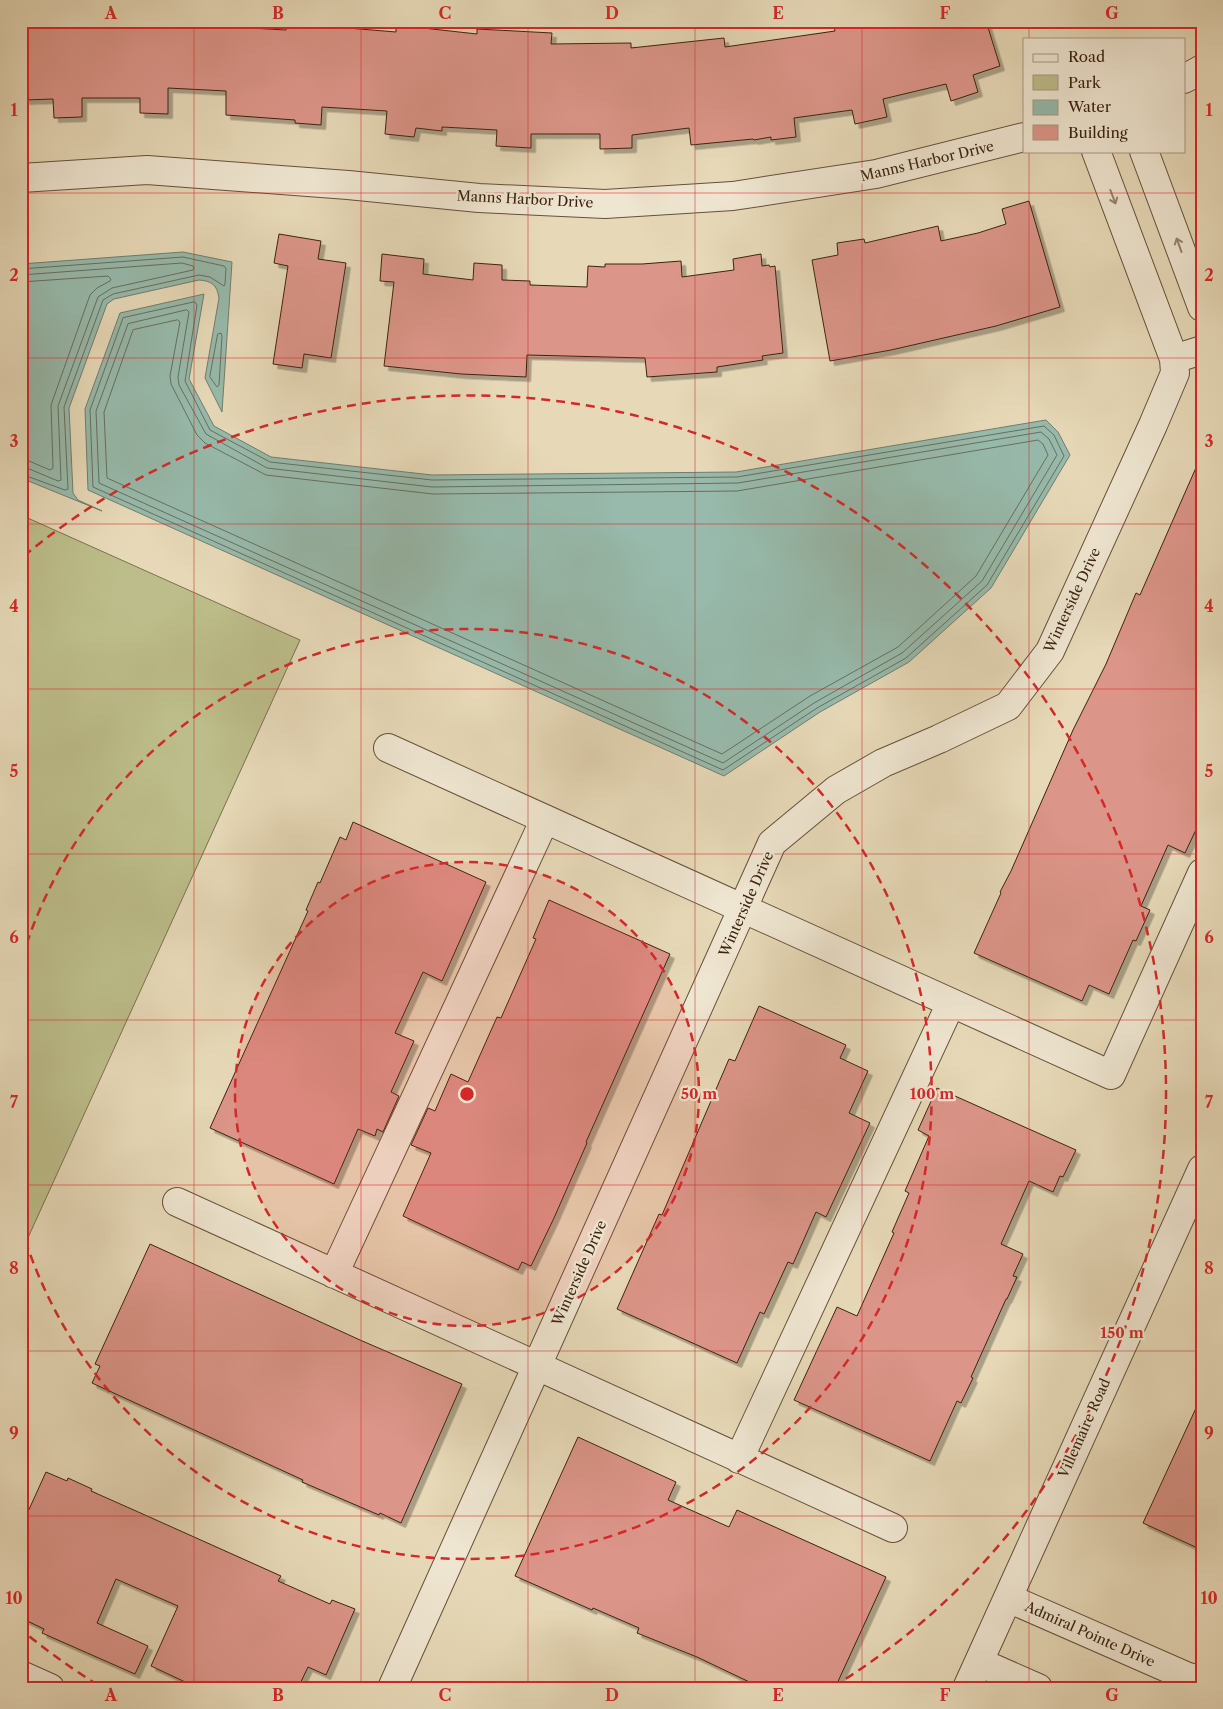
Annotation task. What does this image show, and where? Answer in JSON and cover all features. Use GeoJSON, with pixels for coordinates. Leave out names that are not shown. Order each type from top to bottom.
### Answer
{"type":"FeatureCollection","features":[{"type":"Feature","properties":{"kind":"street"},"geometry":{"type":"LineString","coordinates":[[1186,78],[1202,70]]}},
{"type":"Feature","properties":{"kind":"street","name":"Manns Harbor Drive"},"geometry":{"type":"LineString","coordinates":[[21,178],[147,170],[348,185],[479,198],[606,204],[733,196],[876,174],[1023,137]]}},
{"type":"Feature","properties":{"kind":"street","name":"Winterside Drive"},"geometry":{"type":"LineString","coordinates":[[392,1688],[772,843],[836,790],[883,763],[1008,706],[1050,651],[1153,425],[1175,372],[1174,359],[1096,152]]}},
{"type":"Feature","properties":{"kind":"street"},"geometry":{"type":"LineString","coordinates":[[1144,152],[1202,307]]}},
{"type":"Feature","properties":{"kind":"street"},"geometry":{"type":"LineString","coordinates":[[1174,359],[1202,350]]}},
{"type":"Feature","properties":{"kind":"street"},"geometry":{"type":"LineString","coordinates":[[388,748],[1112,1075],[1202,873]]}},
{"type":"Feature","properties":{"kind":"street"},"geometry":{"type":"LineString","coordinates":[[334,1274],[545,820]]}},
{"type":"Feature","properties":{"kind":"street"},"geometry":{"type":"LineString","coordinates":[[739,1459],[951,1003]]}},
{"type":"Feature","properties":{"kind":"street","name":"Villemaire Road"},"geometry":{"type":"LineString","coordinates":[[967,1688],[1202,1169]]}},
{"type":"Feature","properties":{"kind":"street"},"geometry":{"type":"LineString","coordinates":[[177,1202],[893,1528]]}},
{"type":"Feature","properties":{"kind":"street","name":"Admiral Pointe Drive"},"geometry":{"type":"LineString","coordinates":[[1008,1598],[1188,1677],[1202,1680]]}},
{"type":"Feature","properties":{"kind":"street"},"geometry":{"type":"LineString","coordinates":[[979,1662],[1038,1688]]}},
{"type":"Feature","properties":{"kind":"street"},"geometry":{"type":"LineString","coordinates":[[21,1675],[50,1688]]}},
{"type":"Feature","properties":{"kind":"green space"},"geometry":{"type":"Polygon","coordinates":[[[21,515],[300,640],[21,1253],[21,515]]]}},
{"type":"Feature","properties":{"kind":"water"},"geometry":{"type":"Polygon","coordinates":[[[183,252],[232,262],[222,412],[205,378],[219,298],[213,284],[199,280],[114,299],[107,304],[69,408],[73,493],[78,500],[102,511],[21,478],[21,264],[183,252]]]}},
{"type":"Feature","properties":{"kind":"water"},"geometry":{"type":"Polygon","coordinates":[[[204,294],[189,379],[214,426],[271,457],[432,475],[736,472],[1046,420],[1058,432],[1070,455],[991,588],[909,662],[820,712],[724,776],[88,490],[85,409],[120,313],[204,294]]]}},
{"type":"Feature","properties":{"kind":"building"},"geometry":{"type":"Polygon","coordinates":[[[24,21],[235,21],[234,27],[286,30],[287,23],[396,32],[396,25],[477,34],[477,29],[552,33],[551,44],[631,43],[631,48],[724,38],[725,47],[835,31],[833,21],[986,21],[1000,66],[973,75],[978,92],[951,101],[946,84],[883,99],[887,117],[855,124],[852,110],[794,118],[796,137],[771,140],[771,137],[691,145],[689,128],[632,135],[632,148],[600,149],[600,134],[531,134],[531,148],[496,146],[497,130],[442,127],[442,131],[416,128],[414,137],[385,134],[387,111],[322,107],[321,125],[295,123],[295,120],[226,115],[226,91],[168,88],[168,114],[140,113],[140,98],[82,98],[82,117],[54,118],[53,99],[25,100],[24,21]]]}},
{"type":"Feature","properties":{"kind":"building"},"geometry":{"type":"Polygon","coordinates":[[[1029,201],[1060,307],[996,326],[891,350],[830,361],[812,260],[838,255],[837,243],[864,239],[865,243],[938,226],[941,241],[978,233],[1006,224],[1002,209],[1029,201]]]}},
{"type":"Feature","properties":{"kind":"building"},"geometry":{"type":"Polygon","coordinates":[[[279,234],[321,241],[318,259],[346,263],[331,358],[304,354],[302,368],[273,364],[288,266],[274,263],[279,234]]]}},
{"type":"Feature","properties":{"kind":"building"},"geometry":{"type":"Polygon","coordinates":[[[382,254],[424,259],[423,274],[473,280],[474,263],[502,265],[502,280],[530,281],[530,285],[587,287],[588,266],[605,267],[605,264],[681,261],[682,277],[734,270],[733,259],[761,254],[762,266],[775,266],[783,353],[762,356],[763,360],[717,367],[717,372],[647,377],[645,358],[527,355],[526,377],[461,374],[384,366],[394,282],[380,281],[382,254]]]}},
{"type":"Feature","properties":{"kind":"building"},"geometry":{"type":"Polygon","coordinates":[[[1202,454],[1202,817],[1185,853],[1168,845],[1141,906],[1150,910],[1136,941],[1133,940],[1109,994],[1089,985],[1082,1001],[974,953],[1073,730],[1106,664],[1136,593],[1140,595],[1202,454]]]}},
{"type":"Feature","properties":{"kind":"building"},"geometry":{"type":"Polygon","coordinates":[[[353,822],[486,882],[442,981],[423,972],[395,1033],[414,1041],[391,1092],[399,1096],[383,1132],[377,1129],[375,1136],[358,1129],[334,1184],[210,1128],[308,911],[306,910],[318,882],[320,883],[340,837],[346,840],[353,822]]]}},
{"type":"Feature","properties":{"kind":"building"},"geometry":{"type":"Polygon","coordinates":[[[549,900],[670,954],[531,1266],[522,1262],[518,1270],[403,1216],[431,1153],[411,1145],[428,1108],[435,1111],[451,1074],[468,1082],[497,1017],[501,1018],[536,939],[533,938],[549,900]]]}},
{"type":"Feature","properties":{"kind":"building"},"geometry":{"type":"Polygon","coordinates":[[[759,1006],[846,1045],[840,1058],[868,1071],[849,1113],[870,1123],[826,1217],[816,1212],[793,1264],[788,1262],[764,1314],[760,1312],[737,1363],[617,1309],[659,1214],[662,1215],[729,1059],[735,1061],[759,1006]]]}},
{"type":"Feature","properties":{"kind":"building"},"geometry":{"type":"Polygon","coordinates":[[[937,1088],[1076,1150],[1063,1177],[1060,1176],[1053,1192],[1029,1181],[1001,1244],[1023,1254],[1013,1276],[1017,1277],[971,1377],[973,1378],[961,1403],[957,1401],[930,1461],[794,1400],[837,1307],[857,1316],[894,1233],[892,1232],[909,1193],[905,1191],[929,1136],[918,1130],[937,1088]]]}},
{"type":"Feature","properties":{"kind":"building"},"geometry":{"type":"Polygon","coordinates":[[[150,1244],[360,1340],[462,1384],[401,1523],[302,1482],[303,1480],[92,1383],[100,1366],[95,1364],[150,1244]]]}},
{"type":"Feature","properties":{"kind":"building"},"geometry":{"type":"Polygon","coordinates":[[[1202,1395],[1202,1550],[1143,1523],[1202,1395]]]}},
{"type":"Feature","properties":{"kind":"building"},"geometry":{"type":"Polygon","coordinates":[[[578,1437],[676,1482],[668,1500],[729,1527],[737,1510],[886,1577],[835,1688],[762,1688],[697,1657],[637,1633],[639,1628],[593,1608],[592,1610],[515,1576],[578,1437]]]}},
{"type":"Feature","properties":{"kind":"building"},"geometry":{"type":"Polygon","coordinates":[[[46,1472],[67,1481],[68,1478],[92,1489],[91,1491],[281,1576],[278,1581],[330,1604],[332,1600],[355,1609],[326,1675],[308,1667],[298,1688],[198,1688],[151,1666],[178,1606],[116,1579],[97,1623],[148,1646],[135,1674],[42,1633],[44,1629],[21,1618],[21,1527],[46,1472]]]}}]}
